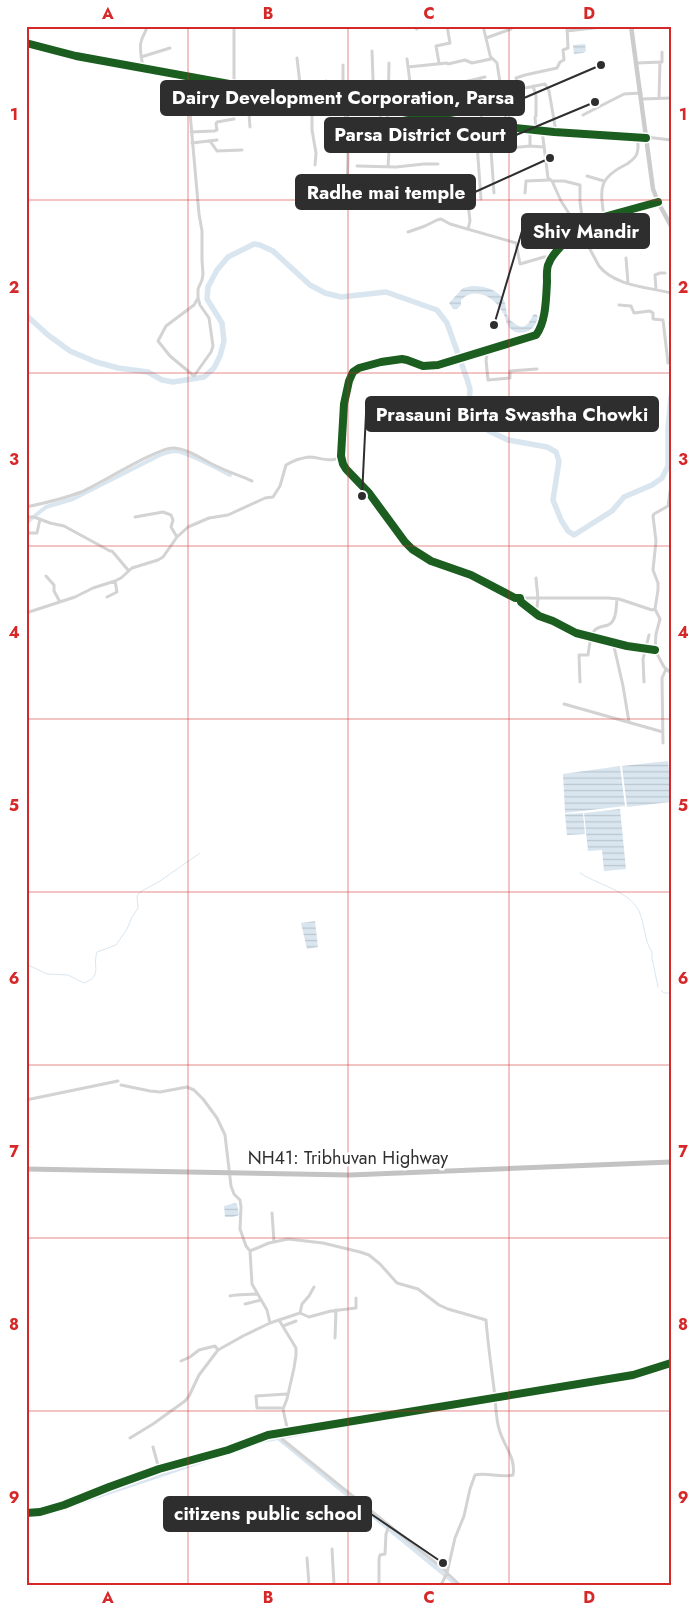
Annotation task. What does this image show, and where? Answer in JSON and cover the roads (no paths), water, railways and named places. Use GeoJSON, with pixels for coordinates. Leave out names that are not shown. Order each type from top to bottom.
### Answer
{"type":"FeatureCollection","features":[{"type":"Feature","properties":{"kind":"highway","name":"NH41: Tribhuvan Highway"},"geometry":{"type":"LineString","coordinates":[[26,1168],[350,1175],[671,1162]]}},
{"type":"Feature","properties":{"kind":"main road"},"geometry":{"type":"LineString","coordinates":[[631,26],[653,188],[671,226]]}},
{"type":"Feature","properties":{"kind":"street"},"geometry":{"type":"LineString","coordinates":[[143,68],[141,40],[146,34],[147,26]]}},
{"type":"Feature","properties":{"kind":"street"},"geometry":{"type":"LineString","coordinates":[[234,26],[234,84]]}},
{"type":"Feature","properties":{"kind":"street"},"geometry":{"type":"LineString","coordinates":[[439,63],[436,46],[450,43],[447,26]]}},
{"type":"Feature","properties":{"kind":"street"},"geometry":{"type":"LineString","coordinates":[[483,26],[491,59]]}},
{"type":"Feature","properties":{"kind":"street"},"geometry":{"type":"LineString","coordinates":[[504,106],[522,103],[516,78],[557,68],[560,62],[564,60],[563,50],[568,48],[567,26]]}},
{"type":"Feature","properties":{"kind":"street"},"geometry":{"type":"LineString","coordinates":[[567,31],[611,26]]}},
{"type":"Feature","properties":{"kind":"street"},"geometry":{"type":"LineString","coordinates":[[486,38],[511,29]]}},
{"type":"Feature","properties":{"kind":"street"},"geometry":{"type":"LineString","coordinates":[[26,43],[67,54],[312,99],[344,102],[420,116],[556,132],[671,140]]}},
{"type":"Feature","properties":{"kind":"street"},"geometry":{"type":"LineString","coordinates":[[141,57],[170,48]]}},
{"type":"Feature","properties":{"kind":"street"},"geometry":{"type":"LineString","coordinates":[[372,51],[374,108]]}},
{"type":"Feature","properties":{"kind":"street"},"geometry":{"type":"LineString","coordinates":[[659,98],[662,52]]}},
{"type":"Feature","properties":{"kind":"street"},"geometry":{"type":"LineString","coordinates":[[296,58],[300,84],[299,96]]}},
{"type":"Feature","properties":{"kind":"street"},"geometry":{"type":"LineString","coordinates":[[408,67],[439,63],[448,64],[465,60],[472,63],[492,58],[497,63],[506,127]]}},
{"type":"Feature","properties":{"kind":"street"},"geometry":{"type":"LineString","coordinates":[[407,59],[411,90],[410,114]]}},
{"type":"Feature","properties":{"kind":"street"},"geometry":{"type":"LineString","coordinates":[[637,64],[660,62]]}},
{"type":"Feature","properties":{"kind":"street"},"geometry":{"type":"LineString","coordinates":[[388,63],[388,167]]}},
{"type":"Feature","properties":{"kind":"street"},"geometry":{"type":"LineString","coordinates":[[343,65],[348,155],[347,191]]}},
{"type":"Feature","properties":{"kind":"street"},"geometry":{"type":"LineString","coordinates":[[188,76],[192,85],[191,132],[202,231],[203,274],[198,289],[198,298],[200,305],[209,318],[213,346],[212,352],[194,376],[170,356],[158,340],[166,326],[194,305],[198,298]]}},
{"type":"Feature","properties":{"kind":"street"},"geometry":{"type":"LineString","coordinates":[[454,121],[451,85],[485,77]]}},
{"type":"Feature","properties":{"kind":"street"},"geometry":{"type":"LineString","coordinates":[[480,78],[484,100],[481,111],[482,124]]}},
{"type":"Feature","properties":{"kind":"street"},"geometry":{"type":"LineString","coordinates":[[326,80],[328,100]]}},
{"type":"Feature","properties":{"kind":"street"},"geometry":{"type":"LineString","coordinates":[[520,89],[546,85],[554,114],[556,132]]}},
{"type":"Feature","properties":{"kind":"street"},"geometry":{"type":"LineString","coordinates":[[247,86],[250,126]]}},
{"type":"Feature","properties":{"kind":"street"},"geometry":{"type":"LineString","coordinates":[[533,86],[536,96],[536,129]]}},
{"type":"Feature","properties":{"kind":"street"},"geometry":{"type":"LineString","coordinates":[[258,112],[261,89]]}},
{"type":"Feature","properties":{"kind":"street"},"geometry":{"type":"LineString","coordinates":[[582,115],[624,94],[641,93]]}},
{"type":"Feature","properties":{"kind":"street"},"geometry":{"type":"LineString","coordinates":[[426,94],[429,117]]}},
{"type":"Feature","properties":{"kind":"street"},"geometry":{"type":"LineString","coordinates":[[642,99],[671,98]]}},
{"type":"Feature","properties":{"kind":"street"},"geometry":{"type":"LineString","coordinates":[[312,99],[312,130],[316,153],[315,165]]}},
{"type":"Feature","properties":{"kind":"street"},"geometry":{"type":"LineString","coordinates":[[453,105],[470,101]]}},
{"type":"Feature","properties":{"kind":"street"},"geometry":{"type":"LineString","coordinates":[[359,147],[370,148],[374,144],[382,142],[380,109]]}},
{"type":"Feature","properties":{"kind":"street"},"geometry":{"type":"LineString","coordinates":[[405,140],[423,136],[420,116]]}},
{"type":"Feature","properties":{"kind":"street"},"geometry":{"type":"LineString","coordinates":[[191,132],[214,131],[216,130],[217,122],[234,120]]}},
{"type":"Feature","properties":{"kind":"street"},"geometry":{"type":"LineString","coordinates":[[467,123],[471,138],[477,144],[481,199]]}},
{"type":"Feature","properties":{"kind":"street"},"geometry":{"type":"LineString","coordinates":[[530,129],[530,146]]}},
{"type":"Feature","properties":{"kind":"street"},"geometry":{"type":"LineString","coordinates":[[542,130],[547,173],[561,201],[603,271],[628,283],[671,293]]}},
{"type":"Feature","properties":{"kind":"street"},"geometry":{"type":"LineString","coordinates":[[604,217],[601,199],[604,182],[610,173],[635,157],[638,152],[637,137]]}},
{"type":"Feature","properties":{"kind":"street"},"geometry":{"type":"LineString","coordinates":[[192,142],[217,140]]}},
{"type":"Feature","properties":{"kind":"street"},"geometry":{"type":"LineString","coordinates":[[210,141],[217,151],[242,150]]}},
{"type":"Feature","properties":{"kind":"street"},"geometry":{"type":"LineString","coordinates":[[494,193],[491,150],[530,146],[544,147]]}},
{"type":"Feature","properties":{"kind":"street"},"geometry":{"type":"LineString","coordinates":[[357,166],[388,167],[438,164]]}},
{"type":"Feature","properties":{"kind":"street"},"geometry":{"type":"LineString","coordinates":[[587,176],[604,182]]}},
{"type":"Feature","properties":{"kind":"street"},"geometry":{"type":"LineString","coordinates":[[525,193],[526,181],[564,181],[580,185],[583,224]]}},
{"type":"Feature","properties":{"kind":"street"},"geometry":{"type":"LineString","coordinates":[[655,608],[652,610],[617,599],[515,598],[471,575],[432,561],[412,549],[405,542],[369,493],[346,469],[341,456],[344,404],[349,381],[354,372],[359,368],[380,362],[402,359],[423,366],[438,365],[536,335],[540,330],[549,262],[583,224],[658,202]]}},
{"type":"Feature","properties":{"kind":"street"},"geometry":{"type":"LineString","coordinates":[[468,203],[470,221],[468,229]]}},
{"type":"Feature","properties":{"kind":"street"},"geometry":{"type":"LineString","coordinates":[[536,232],[537,219],[554,220],[570,215]]}},
{"type":"Feature","properties":{"kind":"street"},"geometry":{"type":"LineString","coordinates":[[408,232],[441,219],[450,224],[516,244],[520,264],[544,257],[552,258]]}},
{"type":"Feature","properties":{"kind":"street"},"geometry":{"type":"LineString","coordinates":[[626,258],[628,283]]}},
{"type":"Feature","properties":{"kind":"street"},"geometry":{"type":"LineString","coordinates":[[656,289],[656,274],[665,273]]}},
{"type":"Feature","properties":{"kind":"street"},"geometry":{"type":"LineString","coordinates":[[619,305],[630,306],[634,313],[650,311],[653,313],[653,319],[664,320],[668,363]]}},
{"type":"Feature","properties":{"kind":"street"},"geometry":{"type":"LineString","coordinates":[[488,350],[486,360],[488,380],[510,378],[510,371],[537,369]]}},
{"type":"Feature","properties":{"kind":"street"},"geometry":{"type":"LineString","coordinates":[[26,507],[54,502],[83,491],[156,454],[172,448],[183,450],[252,481]]}},
{"type":"Feature","properties":{"kind":"street"},"geometry":{"type":"LineString","coordinates":[[26,613],[76,597],[93,588],[115,582],[128,570],[163,557],[177,537],[188,527],[209,518],[228,514],[252,502],[273,497],[280,486],[286,465],[292,461],[311,457],[333,460],[341,456]]}},
{"type":"Feature","properties":{"kind":"street"},"geometry":{"type":"LineString","coordinates":[[671,485],[668,506],[653,516],[656,541],[653,570],[658,583],[655,608],[660,620],[656,634],[655,650],[666,669],[671,673]]}},
{"type":"Feature","properties":{"kind":"street"},"geometry":{"type":"LineString","coordinates":[[135,517],[163,512],[171,515],[173,520],[172,527],[177,537]]}},
{"type":"Feature","properties":{"kind":"street"},"geometry":{"type":"LineString","coordinates":[[26,517],[64,526],[112,551],[128,570]]}},
{"type":"Feature","properties":{"kind":"street"},"geometry":{"type":"LineString","coordinates":[[26,533],[36,533],[40,519]]}},
{"type":"Feature","properties":{"kind":"street"},"geometry":{"type":"LineString","coordinates":[[46,576],[54,585],[54,591],[60,602]]}},
{"type":"Feature","properties":{"kind":"street"},"geometry":{"type":"LineString","coordinates":[[536,578],[538,598],[536,614]]}},
{"type":"Feature","properties":{"kind":"street"},"geometry":{"type":"LineString","coordinates":[[107,597],[117,592],[115,582]]}},
{"type":"Feature","properties":{"kind":"street"},"geometry":{"type":"LineString","coordinates":[[520,598],[521,602],[536,614],[576,633],[627,646],[655,650]]}},
{"type":"Feature","properties":{"kind":"street"},"geometry":{"type":"LineString","coordinates":[[580,682],[579,655],[588,655],[594,631],[612,622],[616,611],[617,599]]}},
{"type":"Feature","properties":{"kind":"street"},"geometry":{"type":"LineString","coordinates":[[644,682],[643,659],[649,635]]}},
{"type":"Feature","properties":{"kind":"street"},"geometry":{"type":"LineString","coordinates":[[613,641],[629,722]]}},
{"type":"Feature","properties":{"kind":"street"},"geometry":{"type":"LineString","coordinates":[[664,743],[661,684],[666,669]]}},
{"type":"Feature","properties":{"kind":"street"},"geometry":{"type":"LineString","coordinates":[[564,704],[663,732]]}},
{"type":"Feature","properties":{"kind":"street"},"geometry":{"type":"LineString","coordinates":[[26,1100],[118,1082]]}},
{"type":"Feature","properties":{"kind":"street"},"geometry":{"type":"LineString","coordinates":[[121,1085],[160,1092],[187,1087],[194,1090],[203,1099],[217,1118],[224,1134],[231,1186],[234,1194],[240,1200],[240,1229],[246,1246],[250,1251],[252,1284],[267,1310],[270,1323]]}},
{"type":"Feature","properties":{"kind":"street"},"geometry":{"type":"LineString","coordinates":[[272,1214],[274,1242]]}},
{"type":"Feature","properties":{"kind":"street"},"geometry":{"type":"LineString","coordinates":[[250,1251],[288,1239],[342,1246],[369,1255],[397,1283],[418,1289],[438,1305],[486,1320],[499,1430],[515,1465],[514,1475],[475,1475],[464,1516],[455,1538],[446,1574],[441,1585]]}},
{"type":"Feature","properties":{"kind":"street"},"geometry":{"type":"LineString","coordinates":[[300,1313],[302,1304],[310,1296],[314,1287]]}},
{"type":"Feature","properties":{"kind":"street"},"geometry":{"type":"LineString","coordinates":[[230,1296],[257,1294]]}},
{"type":"Feature","properties":{"kind":"street"},"geometry":{"type":"LineString","coordinates":[[130,1438],[185,1401],[199,1376],[218,1350],[270,1323],[300,1313],[310,1317],[336,1310],[356,1308],[356,1298]]}},
{"type":"Feature","properties":{"kind":"street"},"geometry":{"type":"LineString","coordinates":[[245,1304],[261,1300]]}},
{"type":"Feature","properties":{"kind":"street"},"geometry":{"type":"LineString","coordinates":[[335,1338],[336,1310]]}},
{"type":"Feature","properties":{"kind":"street"},"geometry":{"type":"LineString","coordinates":[[278,1320],[296,1348],[288,1394],[283,1408],[288,1432]]}},
{"type":"Feature","properties":{"kind":"street"},"geometry":{"type":"LineString","coordinates":[[283,1326],[296,1321]]}},
{"type":"Feature","properties":{"kind":"street"},"geometry":{"type":"LineString","coordinates":[[181,1361],[199,1350],[215,1346],[218,1350]]}},
{"type":"Feature","properties":{"kind":"street"},"geometry":{"type":"LineString","coordinates":[[26,1513],[40,1512],[64,1505],[159,1469],[228,1450],[268,1435],[634,1375],[671,1363]]}},
{"type":"Feature","properties":{"kind":"street"},"geometry":{"type":"LineString","coordinates":[[280,1408],[257,1408],[256,1396],[288,1394]]}},
{"type":"Feature","properties":{"kind":"street"},"geometry":{"type":"LineString","coordinates":[[282,1439],[460,1585]]}},
{"type":"Feature","properties":{"kind":"street"},"geometry":{"type":"LineString","coordinates":[[153,1447],[159,1469]]}},
{"type":"Feature","properties":{"kind":"street"},"geometry":{"type":"LineString","coordinates":[[380,1585],[379,1559],[380,1555],[385,1554],[386,1534],[389,1526]]}},
{"type":"Feature","properties":{"kind":"street"},"geometry":{"type":"LineString","coordinates":[[332,1548],[334,1585]]}},
{"type":"Feature","properties":{"kind":"street"},"geometry":{"type":"LineString","coordinates":[[307,1558],[309,1585]]}},
{"type":"Feature","properties":{"kind":"waterway"},"geometry":{"type":"LineString","coordinates":[[26,315],[48,335],[70,351],[96,362],[118,368],[148,372],[162,380],[173,382],[204,377],[214,368],[224,341],[222,323],[207,299],[208,287],[217,270],[228,257],[254,244],[273,251],[310,285],[325,293],[341,297],[386,292],[437,310],[447,323],[470,389],[469,407],[478,421],[489,431],[508,440],[547,447],[556,452],[559,461],[553,500],[561,520],[568,531],[574,535],[612,511],[624,497],[652,485],[662,478],[668,466],[668,429],[671,396]]}},
{"type":"Feature","properties":{"kind":"waterway"},"geometry":{"type":"LineString","coordinates":[[26,523],[46,507],[73,499],[160,455],[170,452],[176,451],[187,454],[230,475]]}},
{"type":"Feature","properties":{"kind":"waterway"},"geometry":{"type":"LineString","coordinates":[[26,964],[47,974],[68,975],[84,983],[90,980],[96,971],[97,952],[116,945],[138,908],[137,896],[140,892],[160,881],[200,853]]}},
{"type":"Feature","properties":{"kind":"waterway"},"geometry":{"type":"LineString","coordinates":[[580,873],[628,898],[639,911],[647,942],[652,952],[658,987]]}},
{"type":"Feature","properties":{"kind":"waterway"},"geometry":{"type":"LineString","coordinates":[[661,990],[664,993],[671,993]]}},
{"type":"Feature","properties":{"kind":"waterway"},"geometry":{"type":"LineString","coordinates":[[498,1400],[634,1378],[671,1366]]}},
{"type":"Feature","properties":{"kind":"waterway"},"geometry":{"type":"LineString","coordinates":[[26,1516],[42,1515],[262,1441],[494,1401]]}},
{"type":"Feature","properties":{"kind":"waterway"},"geometry":{"type":"LineString","coordinates":[[278,1438],[457,1585]]}},
{"type":"Feature","properties":{"kind":"place","name":"Dairy Development Corporation, Parsa"},"geometry":{"type":"Point","coordinates":[601,65]}},
{"type":"Feature","properties":{"kind":"place","name":"Parsa District Court"},"geometry":{"type":"Point","coordinates":[595,102]}},
{"type":"Feature","properties":{"kind":"place","name":"Radhe mai temple"},"geometry":{"type":"Point","coordinates":[550,158]}},
{"type":"Feature","properties":{"kind":"place","name":"Shiv Mandir"},"geometry":{"type":"Point","coordinates":[494,325]}},
{"type":"Feature","properties":{"kind":"place","name":"Prasauni Birta Swastha Chowki"},"geometry":{"type":"Point","coordinates":[362,496]}},
{"type":"Feature","properties":{"kind":"place","name":"citizens public school"},"geometry":{"type":"Point","coordinates":[443,1563]}}]}
